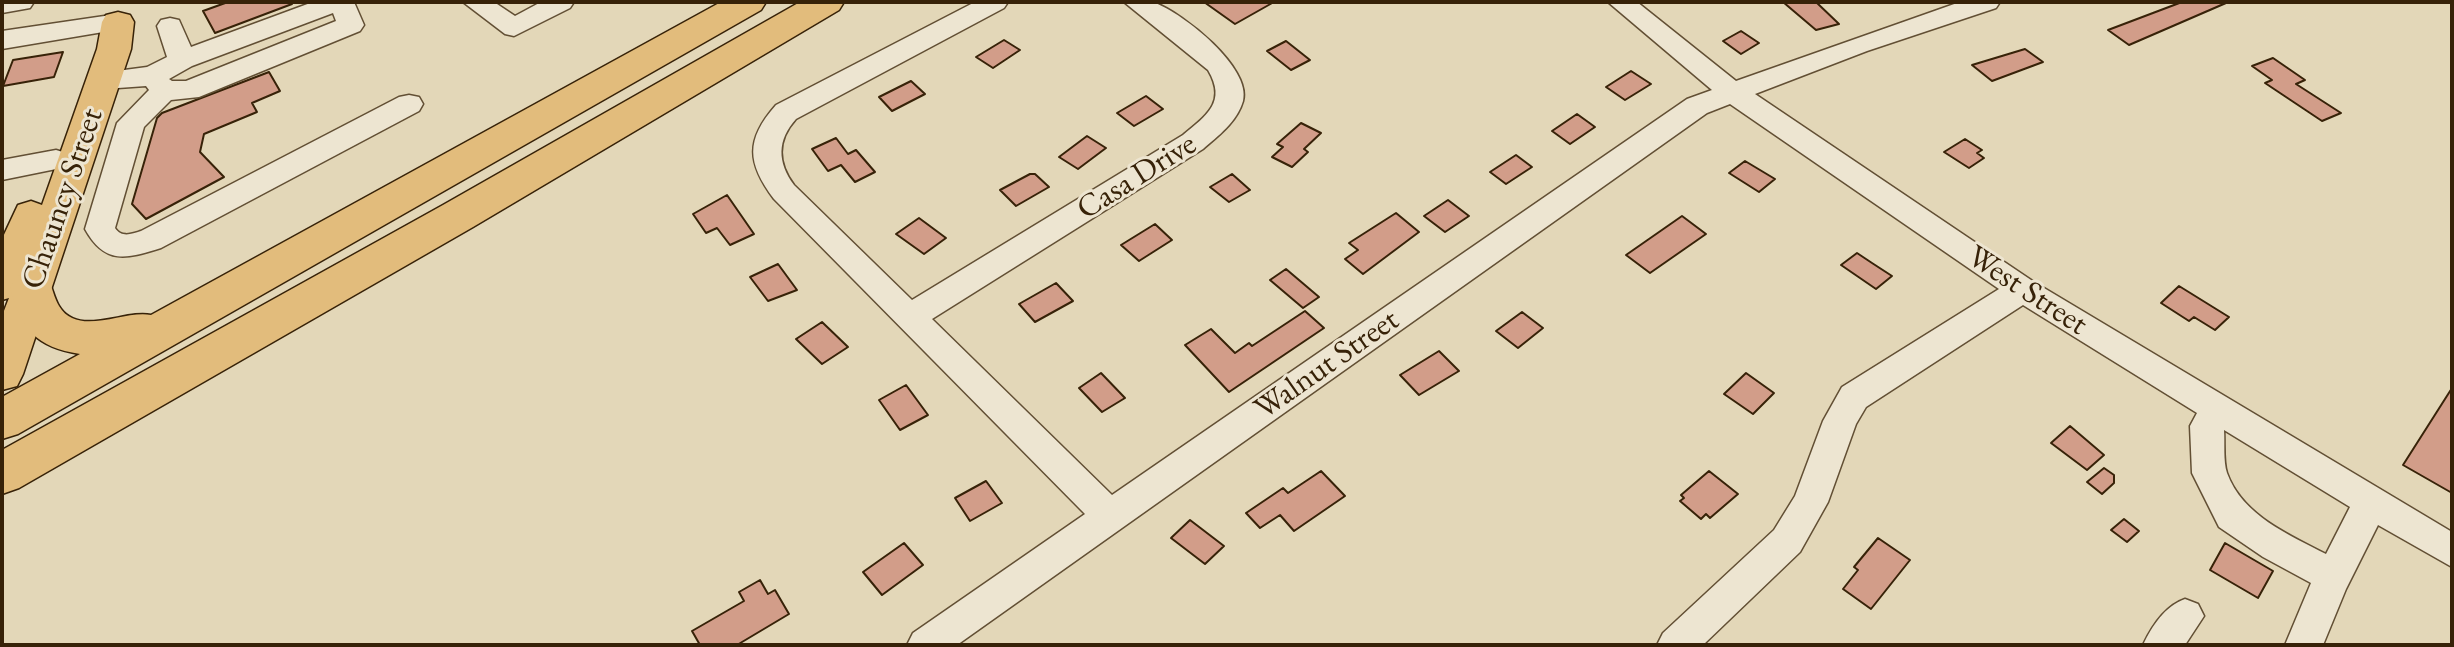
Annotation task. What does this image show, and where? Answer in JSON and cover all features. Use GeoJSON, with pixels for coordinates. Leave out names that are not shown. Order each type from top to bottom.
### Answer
{"type":"FeatureCollection","features":[{"type":"Feature","properties":{"kind":"highway"},"geometry":{"type":"LineString","coordinates":[[2,420],[748,2]]}},
{"type":"Feature","properties":{"kind":"highway"},"geometry":{"type":"LineString","coordinates":[[2,474],[444,224],[826,2]]}},
{"type":"Feature","properties":{"kind":"highway"},"geometry":{"type":"LineString","coordinates":[[17,287],[44,319],[57,330],[68,333],[107,337],[168,327]]}},
{"type":"Feature","properties":{"kind":"main road","name":"Chauncy Street"},"geometry":{"type":"LineString","coordinates":[[17,287],[104,80],[122,12]]}},
{"type":"Feature","properties":{"kind":"main road","name":"Chauncy Street"},"geometry":{"type":"LineString","coordinates":[[2,374],[17,287],[56,160],[122,12]]}},
{"type":"Feature","properties":{"kind":"street"},"geometry":{"type":"LineString","coordinates":[[2,5],[21,2]]}},
{"type":"Feature","properties":{"kind":"street"},"geometry":{"type":"LineString","coordinates":[[104,80],[158,84],[189,90],[351,25],[340,2],[182,60],[158,84],[131,123],[100,229],[107,240],[124,247],[150,240],[409,104]]}},
{"type":"Feature","properties":{"kind":"street"},"geometry":{"type":"LineString","coordinates":[[476,2],[514,28],[561,2]]}},
{"type":"Feature","properties":{"kind":"street"},"geometry":{"type":"LineString","coordinates":[[995,2],[800,102],[786,112],[768,133],[766,160],[775,181],[1110,516]]}},
{"type":"Feature","properties":{"kind":"street","name":"Casa Drive"},"geometry":{"type":"LineString","coordinates":[[909,317],[1193,142],[1224,116],[1230,107],[1232,87],[1221,66],[1137,2]]}},
{"type":"Feature","properties":{"kind":"street","name":"West Street"},"geometry":{"type":"LineString","coordinates":[[1621,2],[1731,91],[2023,290],[2452,551]]}},
{"type":"Feature","properties":{"kind":"street","name":"Walnut Street"},"geometry":{"type":"LineString","coordinates":[[926,645],[1697,106],[1731,91],[1987,2]]}},
{"type":"Feature","properties":{"kind":"street"},"geometry":{"type":"LineString","coordinates":[[2,40],[122,12]]}},
{"type":"Feature","properties":{"kind":"street"},"geometry":{"type":"LineString","coordinates":[[173,12],[182,60]]}},
{"type":"Feature","properties":{"kind":"street"},"geometry":{"type":"LineString","coordinates":[[2,170],[56,160]]}},
{"type":"Feature","properties":{"kind":"street"},"geometry":{"type":"LineString","coordinates":[[1676,645],[1787,541],[1810,502],[1840,421],[1854,397],[2023,290]]}},
{"type":"Feature","properties":{"kind":"street"},"geometry":{"type":"LineString","coordinates":[[2216,410],[2207,426],[2209,473],[2232,516],[2276,546],[2334,576]]}},
{"type":"Feature","properties":{"kind":"street"},"geometry":{"type":"LineString","coordinates":[[2304,645],[2371,503]]}},
{"type":"Feature","properties":{"kind":"building"},"geometry":{"type":"Polygon","coordinates":[[[228,2],[292,4],[215,33],[203,11],[228,2]]]}},
{"type":"Feature","properties":{"kind":"building"},"geometry":{"type":"Polygon","coordinates":[[[1204,2],[1274,2],[1235,24],[1204,2]]]}},
{"type":"Feature","properties":{"kind":"building"},"geometry":{"type":"Polygon","coordinates":[[[1783,2],[1816,2],[1839,24],[1816,30],[1783,2]]]}},
{"type":"Feature","properties":{"kind":"building"},"geometry":{"type":"Polygon","coordinates":[[[2182,2],[2226,3],[2129,45],[2108,30],[2182,2]]]}},
{"type":"Feature","properties":{"kind":"building"},"geometry":{"type":"Polygon","coordinates":[[[1741,31],[1759,43],[1741,54],[1723,41],[1741,31]]]}},
{"type":"Feature","properties":{"kind":"building"},"geometry":{"type":"Polygon","coordinates":[[[1004,40],[1020,50],[993,68],[976,57],[1004,40]]]}},
{"type":"Feature","properties":{"kind":"building"},"geometry":{"type":"Polygon","coordinates":[[[1286,41],[1310,60],[1291,70],[1267,51],[1286,41]]]}},
{"type":"Feature","properties":{"kind":"building"},"geometry":{"type":"Polygon","coordinates":[[[2025,49],[2043,62],[1992,81],[1972,65],[2025,49]]]}},
{"type":"Feature","properties":{"kind":"building"},"geometry":{"type":"Polygon","coordinates":[[[63,52],[54,77],[3,86],[13,60],[63,52]]]}},
{"type":"Feature","properties":{"kind":"building"},"geometry":{"type":"Polygon","coordinates":[[[2273,58],[2305,80],[2296,84],[2341,113],[2322,121],[2265,83],[2272,80],[2252,66],[2273,58]]]}},
{"type":"Feature","properties":{"kind":"building"},"geometry":{"type":"Polygon","coordinates":[[[1631,71],[1651,84],[1625,100],[1606,87],[1631,71]]]}},
{"type":"Feature","properties":{"kind":"building"},"geometry":{"type":"Polygon","coordinates":[[[269,72],[280,91],[252,103],[257,112],[204,134],[200,152],[224,177],[146,219],[132,204],[157,118],[162,113],[269,72]]]}},
{"type":"Feature","properties":{"kind":"building"},"geometry":{"type":"Polygon","coordinates":[[[911,81],[925,94],[892,111],[879,97],[911,81]]]}},
{"type":"Feature","properties":{"kind":"building"},"geometry":{"type":"Polygon","coordinates":[[[1146,96],[1163,109],[1134,126],[1117,113],[1146,96]]]}},
{"type":"Feature","properties":{"kind":"building"},"geometry":{"type":"Polygon","coordinates":[[[1577,114],[1595,127],[1570,144],[1552,131],[1577,114]]]}},
{"type":"Feature","properties":{"kind":"building"},"geometry":{"type":"Polygon","coordinates":[[[1301,123],[1321,133],[1304,149],[1308,152],[1292,167],[1272,157],[1283,147],[1277,144],[1301,123]]]}},
{"type":"Feature","properties":{"kind":"building"},"geometry":{"type":"Polygon","coordinates":[[[1087,136],[1106,148],[1078,169],[1059,157],[1087,136]]]}},
{"type":"Feature","properties":{"kind":"building"},"geometry":{"type":"Polygon","coordinates":[[[836,138],[848,154],[856,150],[875,172],[855,182],[841,165],[828,171],[812,149],[836,138]]]}},
{"type":"Feature","properties":{"kind":"building"},"geometry":{"type":"Polygon","coordinates":[[[1965,139],[1982,150],[1977,153],[1984,158],[1969,168],[1944,152],[1965,139]]]}},
{"type":"Feature","properties":{"kind":"building"},"geometry":{"type":"Polygon","coordinates":[[[1516,155],[1532,167],[1506,184],[1490,172],[1516,155]]]}},
{"type":"Feature","properties":{"kind":"building"},"geometry":{"type":"Polygon","coordinates":[[[1745,161],[1775,179],[1759,192],[1729,173],[1745,161]]]}},
{"type":"Feature","properties":{"kind":"building"},"geometry":{"type":"Polygon","coordinates":[[[1035,174],[1049,187],[1016,206],[1000,190],[1035,174]]]}},
{"type":"Feature","properties":{"kind":"building"},"geometry":{"type":"Polygon","coordinates":[[[1232,174],[1250,190],[1229,202],[1210,187],[1232,174]]]}},
{"type":"Feature","properties":{"kind":"building"},"geometry":{"type":"Polygon","coordinates":[[[727,195],[754,234],[730,245],[717,228],[706,233],[693,214],[727,195]]]}},
{"type":"Feature","properties":{"kind":"building"},"geometry":{"type":"Polygon","coordinates":[[[1448,200],[1469,216],[1445,232],[1424,216],[1448,200]]]}},
{"type":"Feature","properties":{"kind":"building"},"geometry":{"type":"Polygon","coordinates":[[[1396,213],[1419,232],[1363,274],[1345,259],[1358,250],[1349,243],[1396,213]]]}},
{"type":"Feature","properties":{"kind":"building"},"geometry":{"type":"Polygon","coordinates":[[[1682,216],[1706,234],[1650,273],[1626,255],[1682,216]]]}},
{"type":"Feature","properties":{"kind":"building"},"geometry":{"type":"Polygon","coordinates":[[[919,218],[946,238],[924,254],[896,234],[919,218]]]}},
{"type":"Feature","properties":{"kind":"building"},"geometry":{"type":"Polygon","coordinates":[[[1155,224],[1172,240],[1139,261],[1121,245],[1155,224]]]}},
{"type":"Feature","properties":{"kind":"building"},"geometry":{"type":"Polygon","coordinates":[[[1857,253],[1892,276],[1876,289],[1841,265],[1857,253]]]}},
{"type":"Feature","properties":{"kind":"building"},"geometry":{"type":"Polygon","coordinates":[[[778,264],[797,290],[768,301],[750,277],[778,264]]]}},
{"type":"Feature","properties":{"kind":"building"},"geometry":{"type":"Polygon","coordinates":[[[1286,269],[1319,297],[1303,308],[1270,280],[1286,269]]]}},
{"type":"Feature","properties":{"kind":"building"},"geometry":{"type":"Polygon","coordinates":[[[1056,283],[1073,301],[1035,322],[1019,304],[1056,283]]]}},
{"type":"Feature","properties":{"kind":"building"},"geometry":{"type":"Polygon","coordinates":[[[2179,286],[2229,317],[2215,330],[2194,317],[2189,321],[2161,303],[2179,286]]]}},
{"type":"Feature","properties":{"kind":"building"},"geometry":{"type":"Polygon","coordinates":[[[1305,311],[1324,328],[1229,392],[1185,345],[1211,329],[1235,353],[1249,343],[1252,346],[1305,311]]]}},
{"type":"Feature","properties":{"kind":"building"},"geometry":{"type":"Polygon","coordinates":[[[1522,312],[1543,328],[1518,348],[1496,331],[1522,312]]]}},
{"type":"Feature","properties":{"kind":"building"},"geometry":{"type":"Polygon","coordinates":[[[822,322],[848,347],[822,364],[796,339],[822,322]]]}},
{"type":"Feature","properties":{"kind":"building"},"geometry":{"type":"Polygon","coordinates":[[[1439,351],[1459,371],[1419,395],[1400,375],[1439,351]]]}},
{"type":"Feature","properties":{"kind":"building"},"geometry":{"type":"Polygon","coordinates":[[[1101,373],[1125,398],[1102,412],[1079,388],[1101,373]]]}},
{"type":"Feature","properties":{"kind":"building"},"geometry":{"type":"Polygon","coordinates":[[[1746,373],[1774,393],[1753,414],[1724,394],[1746,373]]]}},
{"type":"Feature","properties":{"kind":"building"},"geometry":{"type":"Polygon","coordinates":[[[906,385],[928,415],[900,430],[879,400],[906,385]]]}},
{"type":"Feature","properties":{"kind":"building"},"geometry":{"type":"Polygon","coordinates":[[[2452,388],[2452,493],[2403,465],[2452,388]]]}},
{"type":"Feature","properties":{"kind":"building"},"geometry":{"type":"Polygon","coordinates":[[[2070,426],[2104,455],[2087,470],[2051,443],[2070,426]]]}},
{"type":"Feature","properties":{"kind":"building"},"geometry":{"type":"Polygon","coordinates":[[[2104,468],[2114,475],[2114,483],[2102,494],[2087,482],[2104,468]]]}},
{"type":"Feature","properties":{"kind":"building"},"geometry":{"type":"Polygon","coordinates":[[[1321,471],[1345,496],[1294,531],[1280,515],[1260,528],[1246,513],[1283,488],[1288,493],[1321,471]]]}},
{"type":"Feature","properties":{"kind":"building"},"geometry":{"type":"Polygon","coordinates":[[[1709,471],[1738,494],[1710,518],[1706,514],[1701,519],[1680,501],[1684,498],[1681,495],[1709,471]]]}},
{"type":"Feature","properties":{"kind":"building"},"geometry":{"type":"Polygon","coordinates":[[[986,481],[1002,503],[970,521],[955,498],[986,481]]]}},
{"type":"Feature","properties":{"kind":"building"},"geometry":{"type":"Polygon","coordinates":[[[2124,519],[2139,531],[2127,542],[2111,530],[2124,519]]]}},
{"type":"Feature","properties":{"kind":"building"},"geometry":{"type":"Polygon","coordinates":[[[1190,520],[1224,546],[1205,564],[1171,538],[1190,520]]]}},
{"type":"Feature","properties":{"kind":"building"},"geometry":{"type":"Polygon","coordinates":[[[1878,538],[1910,560],[1871,609],[1843,589],[1858,570],[1854,567],[1878,538]]]}},
{"type":"Feature","properties":{"kind":"building"},"geometry":{"type":"Polygon","coordinates":[[[904,543],[923,565],[882,595],[863,572],[904,543]]]}},
{"type":"Feature","properties":{"kind":"building"},"geometry":{"type":"Polygon","coordinates":[[[2225,543],[2273,571],[2258,598],[2210,570],[2225,543]]]}},
{"type":"Feature","properties":{"kind":"building"},"geometry":{"type":"Polygon","coordinates":[[[760,580],[768,594],[775,590],[789,614],[737,645],[700,645],[692,631],[744,601],[739,592],[760,580]]]}}]}
